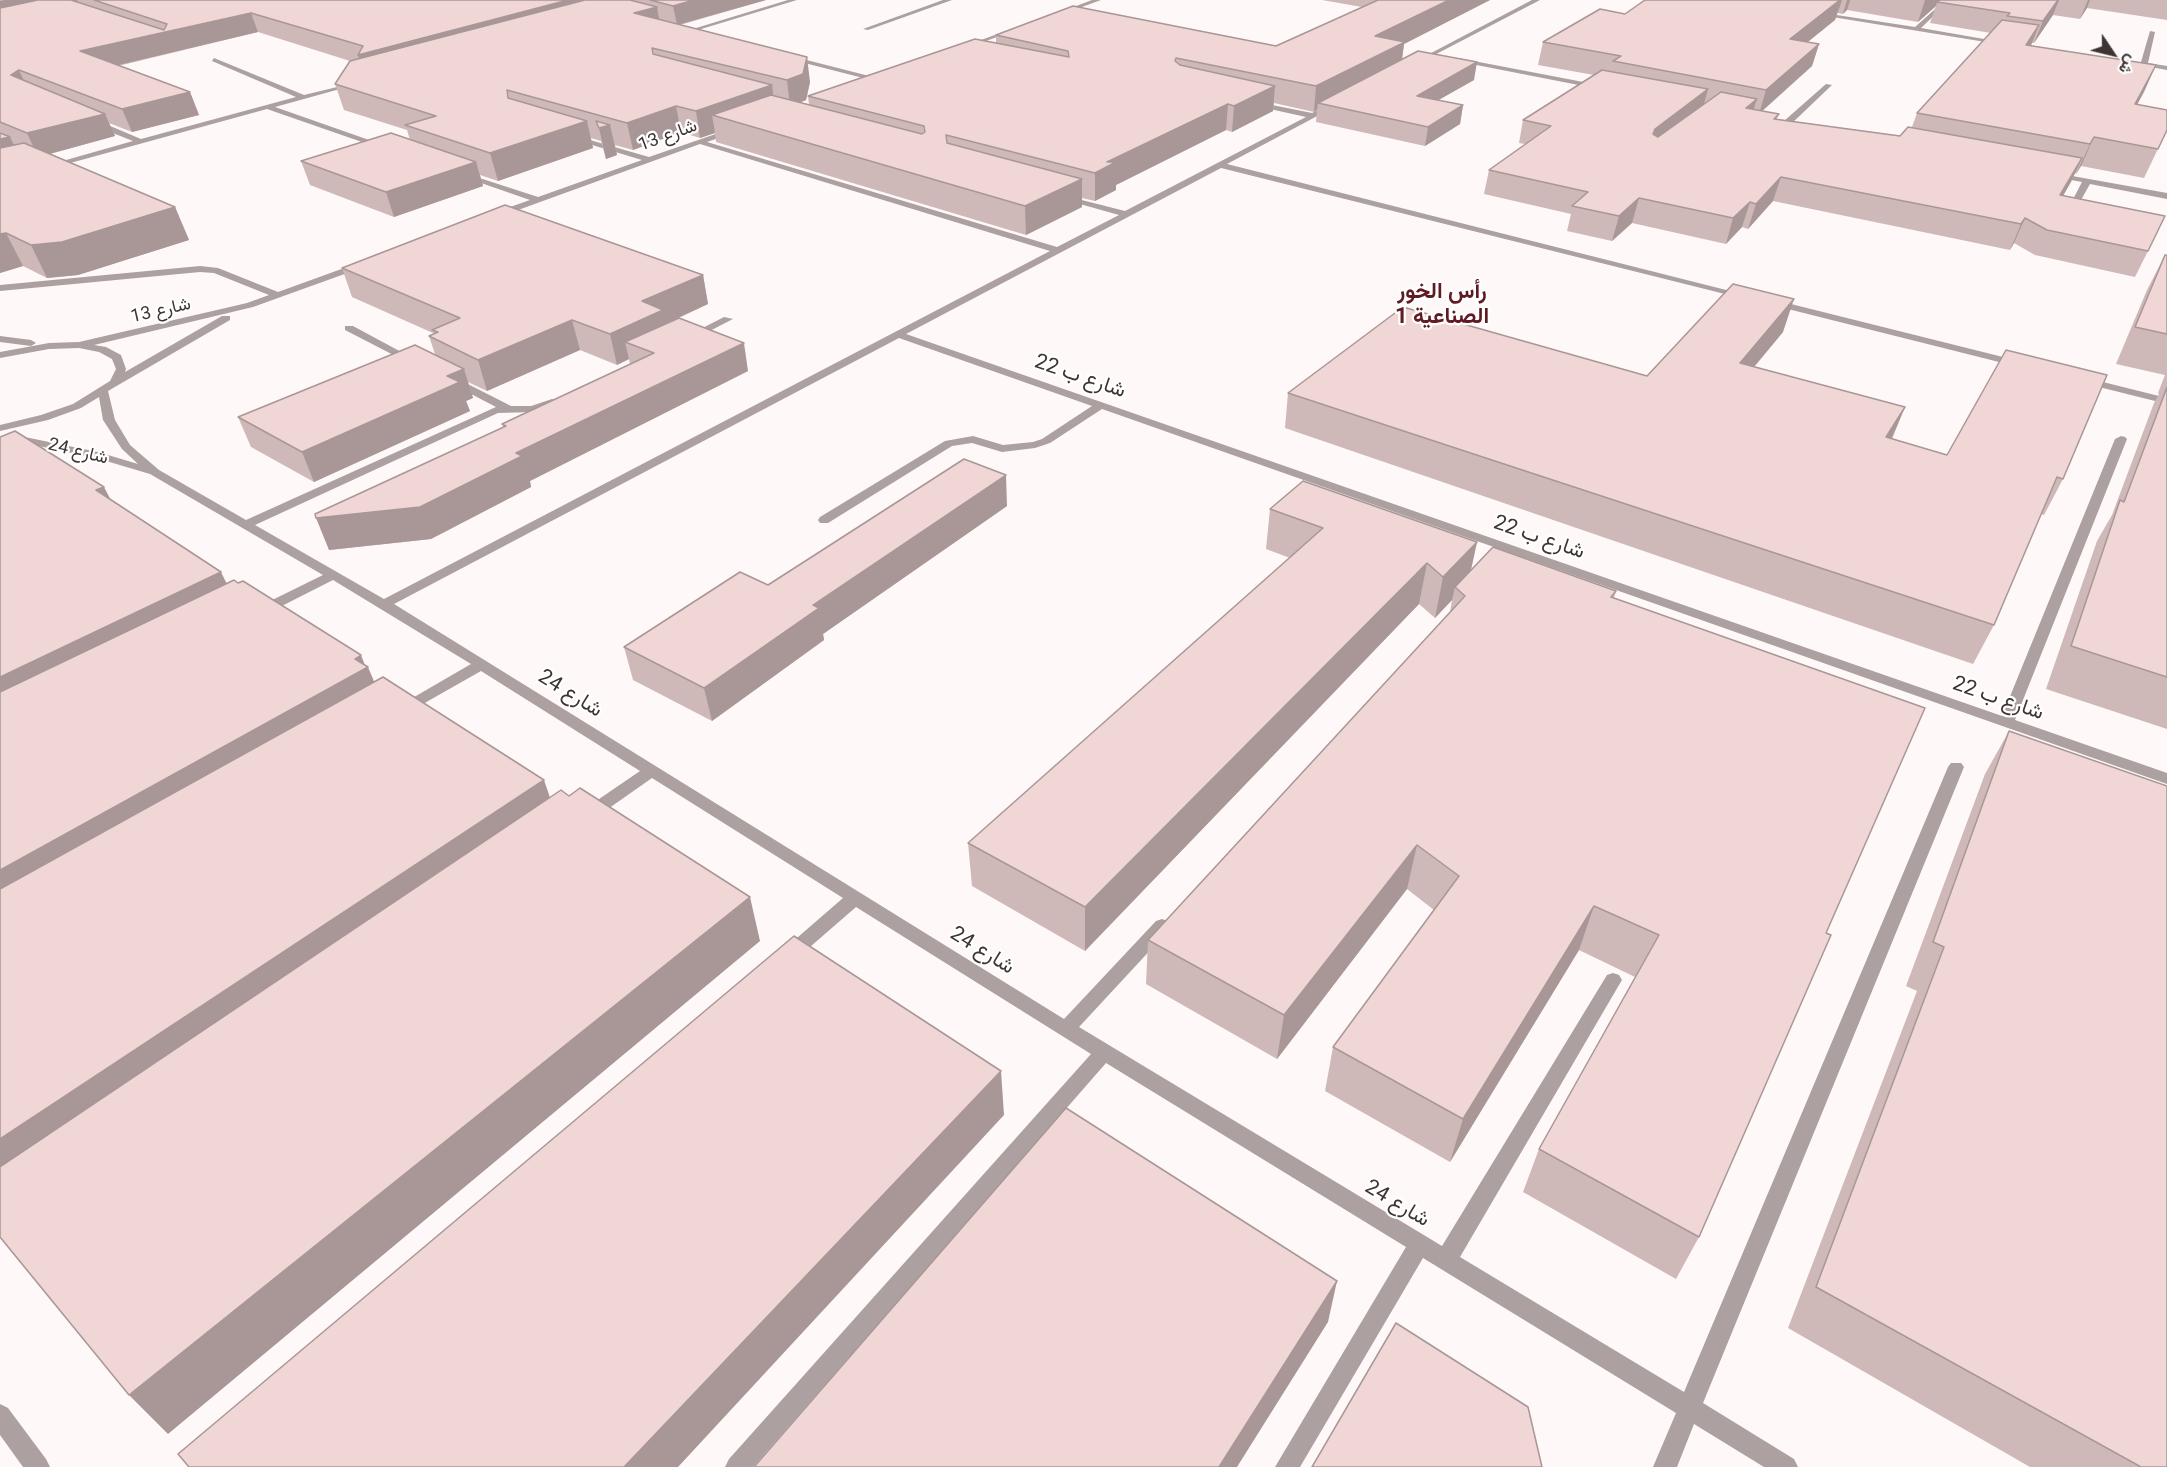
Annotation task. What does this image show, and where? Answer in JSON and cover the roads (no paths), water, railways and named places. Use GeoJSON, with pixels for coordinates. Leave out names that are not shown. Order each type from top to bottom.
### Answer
{"type":"FeatureCollection","features":[{"type":"Feature","properties":{"kind":"street"},"geometry":{"type":"LineString","coordinates":[[686,32],[794,0]]}},
{"type":"Feature","properties":{"kind":"street"},"geometry":{"type":"LineString","coordinates":[[866,29],[949,0]]}},
{"type":"Feature","properties":{"kind":"street"},"geometry":{"type":"LineString","coordinates":[[1045,19],[1098,0]]}},
{"type":"Feature","properties":{"kind":"street"},"geometry":{"type":"LineString","coordinates":[[1412,65],[1537,0]]}},
{"type":"Feature","properties":{"kind":"street"},"geometry":{"type":"LineString","coordinates":[[1917,29],[1943,4]]}},
{"type":"Feature","properties":{"kind":"street"},"geometry":{"type":"LineString","coordinates":[[1811,13],[2008,44]]}},
{"type":"Feature","properties":{"kind":"street"},"geometry":{"type":"LineString","coordinates":[[951,52],[1024,26]]}},
{"type":"Feature","properties":{"kind":"street"},"geometry":{"type":"LineString","coordinates":[[675,29],[697,35]]}},
{"type":"Feature","properties":{"kind":"street"},"geometry":{"type":"LineString","coordinates":[[2144,65],[2152,32]]}},
{"type":"Feature","properties":{"kind":"street"},"geometry":{"type":"LineString","coordinates":[[775,54],[875,79]]}},
{"type":"Feature","properties":{"kind":"street"},"geometry":{"type":"LineString","coordinates":[[1431,55],[1443,57]]}},
{"type":"Feature","properties":{"kind":"street"},"geometry":{"type":"LineString","coordinates":[[214,60],[303,97]]}},
{"type":"Feature","properties":{"kind":"street"},"geometry":{"type":"LineString","coordinates":[[1455,60],[1607,89]]}},
{"type":"Feature","properties":{"kind":"street"},"geometry":{"type":"LineString","coordinates":[[2133,63],[2167,68]]}},
{"type":"Feature","properties":{"kind":"street"},"geometry":{"type":"LineString","coordinates":[[864,83],[886,75]]}},
{"type":"Feature","properties":{"kind":"street"},"geometry":{"type":"LineString","coordinates":[[43,168],[360,81]]}},
{"type":"Feature","properties":{"kind":"street"},"geometry":{"type":"LineString","coordinates":[[1787,123],[1828,85]]}},
{"type":"Feature","properties":{"kind":"street"},"geometry":{"type":"LineString","coordinates":[[1246,101],[1314,116]]}},
{"type":"Feature","properties":{"kind":"street"},"geometry":{"type":"LineString","coordinates":[[384,604],[1343,101]]}},
{"type":"Feature","properties":{"kind":"street"},"geometry":{"type":"LineString","coordinates":[[268,106],[392,149]]}},
{"type":"Feature","properties":{"kind":"street"},"geometry":{"type":"LineString","coordinates":[[89,121],[140,141]]}},
{"type":"Feature","properties":{"kind":"street"},"geometry":{"type":"LineString","coordinates":[[1776,121],[1798,125]]}},
{"type":"Feature","properties":{"kind":"street","name":"شارع 13"},"geometry":{"type":"LineString","coordinates":[[484,220],[741,127]]}},
{"type":"Feature","properties":{"kind":"street"},"geometry":{"type":"LineString","coordinates":[[560,132],[650,160]]}},
{"type":"Feature","properties":{"kind":"street"},"geometry":{"type":"LineString","coordinates":[[699,142],[1058,250]]}},
{"type":"Feature","properties":{"kind":"street"},"geometry":{"type":"LineString","coordinates":[[1221,165],[1751,298]]}},
{"type":"Feature","properties":{"kind":"street"},"geometry":{"type":"LineString","coordinates":[[448,169],[538,200]]}},
{"type":"Feature","properties":{"kind":"street"},"geometry":{"type":"LineString","coordinates":[[2041,172],[2167,196]]}},
{"type":"Feature","properties":{"kind":"street"},"geometry":{"type":"LineString","coordinates":[[2082,216],[2076,213],[2073,207],[2087,181]]}},
{"type":"Feature","properties":{"kind":"street"},"geometry":{"type":"LineString","coordinates":[[1059,196],[1126,214]]}},
{"type":"Feature","properties":{"kind":"street","name":"شارع 13"},"geometry":{"type":"LineString","coordinates":[[79,345],[250,305],[365,263]]}},
{"type":"Feature","properties":{"kind":"street"},"geometry":{"type":"LineString","coordinates":[[0,288],[200,269],[215,270],[278,295]]}},
{"type":"Feature","properties":{"kind":"street"},"geometry":{"type":"LineString","coordinates":[[1763,300],[2028,367]]}},
{"type":"Feature","properties":{"kind":"street","name":"شارع 13"},"geometry":{"type":"LineString","coordinates":[[0,428],[44,418],[77,406],[103,392],[114,382],[250,305]]}},
{"type":"Feature","properties":{"kind":"street"},"geometry":{"type":"LineString","coordinates":[[684,340],[728,320]]}},
{"type":"Feature","properties":{"kind":"street"},"geometry":{"type":"LineString","coordinates":[[349,328],[423,366]]}},
{"type":"Feature","properties":{"kind":"street","name":"شارع ب 22"},"geometry":{"type":"LineString","coordinates":[[898,334],[1101,405],[1506,553],[2167,779]]}},
{"type":"Feature","properties":{"kind":"street"},"geometry":{"type":"LineString","coordinates":[[0,339],[49,346]]}},
{"type":"Feature","properties":{"kind":"street"},"geometry":{"type":"LineString","coordinates":[[0,355],[49,346],[79,345],[102,349],[117,357],[121,369],[114,382]]}},
{"type":"Feature","properties":{"kind":"street"},"geometry":{"type":"LineString","coordinates":[[444,376],[507,408]]}},
{"type":"Feature","properties":{"kind":"street"},"geometry":{"type":"LineString","coordinates":[[2075,378],[2167,401]]}},
{"type":"Feature","properties":{"kind":"street","name":"شارع 24"},"geometry":{"type":"LineString","coordinates":[[103,392],[109,420],[126,447],[155,473],[384,604],[1066,1029],[1786,1467]]}},
{"type":"Feature","properties":{"kind":"street"},"geometry":{"type":"LineString","coordinates":[[246,525],[496,410],[538,408],[565,396]]}},
{"type":"Feature","properties":{"kind":"street"},"geometry":{"type":"LineString","coordinates":[[824,520],[949,443],[973,439],[1002,448],[1035,445],[1046,441],[1101,405]]}},
{"type":"Feature","properties":{"kind":"street","name":"شارع 24"},"geometry":{"type":"LineString","coordinates":[[0,436],[98,455],[155,473]]}},
{"type":"Feature","properties":{"kind":"street"},"geometry":{"type":"LineString","coordinates":[[2006,723],[2121,439]]}},
{"type":"Feature","properties":{"kind":"street"},"geometry":{"type":"LineString","coordinates":[[250,617],[333,575]]}},
{"type":"Feature","properties":{"kind":"street"},"geometry":{"type":"LineString","coordinates":[[388,718],[480,665]]}},
{"type":"Feature","properties":{"kind":"street"},"geometry":{"type":"LineString","coordinates":[[1665,1467],[1956,767]]}},
{"type":"Feature","properties":{"kind":"street"},"geometry":{"type":"LineString","coordinates":[[573,825],[651,771]]}},
{"type":"Feature","properties":{"kind":"street"},"geometry":{"type":"LineString","coordinates":[[773,968],[855,898]]}},
{"type":"Feature","properties":{"kind":"street"},"geometry":{"type":"LineString","coordinates":[[1066,1029],[1171,916]]}},
{"type":"Feature","properties":{"kind":"street"},"geometry":{"type":"LineString","coordinates":[[1446,1260],[1613,980]]}},
{"type":"Feature","properties":{"kind":"street"},"geometry":{"type":"LineString","coordinates":[[737,1467],[1104,1052]]}},
{"type":"Feature","properties":{"kind":"street"},"geometry":{"type":"LineString","coordinates":[[1287,1467],[1420,1244]]}},
{"type":"Feature","properties":{"kind":"street"},"geometry":{"type":"LineString","coordinates":[[0,1416],[38,1467]]}},
{"type":"Feature","properties":{"kind":"district","name":"رأس الخور الصناعية 1"},"geometry":{"type":"Point","coordinates":[1442,304]}}]}
